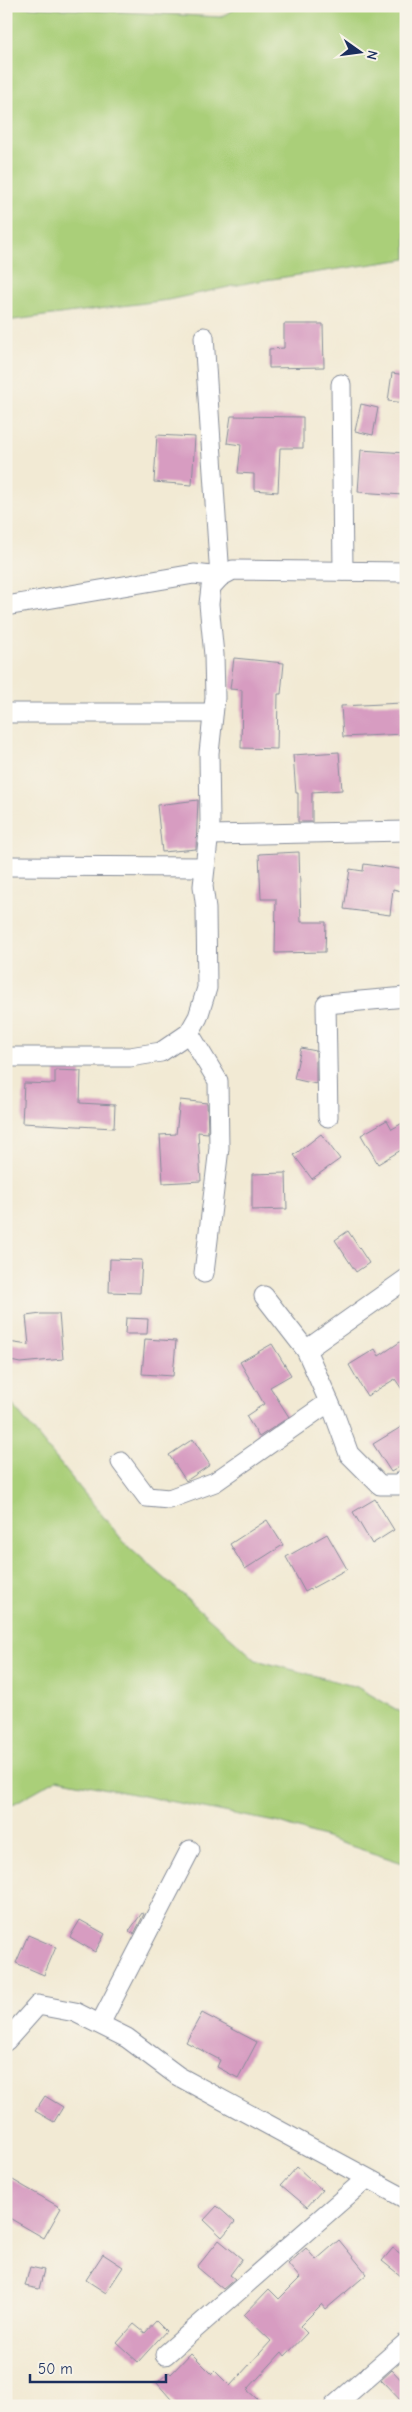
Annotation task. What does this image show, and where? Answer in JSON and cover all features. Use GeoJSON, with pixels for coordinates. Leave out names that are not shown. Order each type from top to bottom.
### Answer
{"type":"FeatureCollection","features":[{"type":"Feature","properties":{"kind":"street"},"geometry":{"type":"LineString","coordinates":[[204,337],[220,577]]}},
{"type":"Feature","properties":{"kind":"street"},"geometry":{"type":"LineString","coordinates":[[341,384],[343,571]]}},
{"type":"Feature","properties":{"kind":"street"},"geometry":{"type":"LineString","coordinates":[[6,1057],[130,1057],[161,1052],[189,1033],[198,1017],[207,988],[206,910],[203,886],[209,834],[209,754],[214,713],[214,655],[209,604],[211,587],[220,577],[233,570],[406,572]]}},
{"type":"Feature","properties":{"kind":"street"},"geometry":{"type":"LineString","coordinates":[[6,606],[194,574],[220,577]]}},
{"type":"Feature","properties":{"kind":"street"},"geometry":{"type":"LineString","coordinates":[[6,713],[214,713]]}},
{"type":"Feature","properties":{"kind":"street"},"geometry":{"type":"LineString","coordinates":[[209,834],[406,830]]}},
{"type":"Feature","properties":{"kind":"street"},"geometry":{"type":"LineString","coordinates":[[6,866],[205,867]]}},
{"type":"Feature","properties":{"kind":"street"},"geometry":{"type":"LineString","coordinates":[[328,1117],[326,1004],[406,997]]}},
{"type":"Feature","properties":{"kind":"street"},"geometry":{"type":"LineString","coordinates":[[189,1033],[218,1081],[219,1148],[204,1274]]}},
{"type":"Feature","properties":{"kind":"street"},"geometry":{"type":"LineString","coordinates":[[306,1350],[406,1279]]}},
{"type":"Feature","properties":{"kind":"street"},"geometry":{"type":"LineString","coordinates":[[264,1296],[306,1350],[349,1454],[380,1485],[399,1484],[406,1478]]}},
{"type":"Feature","properties":{"kind":"street"},"geometry":{"type":"LineString","coordinates":[[121,1462],[147,1496],[169,1499],[215,1482],[329,1402]]}},
{"type":"Feature","properties":{"kind":"street"},"geometry":{"type":"LineString","coordinates":[[100,2024],[190,1850]]}},
{"type":"Feature","properties":{"kind":"street"},"geometry":{"type":"LineString","coordinates":[[6,2041],[38,2005],[75,2012],[127,2038],[178,2076],[406,2199]]}},
{"type":"Feature","properties":{"kind":"street"},"geometry":{"type":"LineString","coordinates":[[165,2355],[366,2179]]}},
{"type":"Feature","properties":{"kind":"street"},"geometry":{"type":"LineString","coordinates":[[334,2406],[406,2342]]}},
{"type":"Feature","properties":{"kind":"green space"},"geometry":{"type":"Polygon","coordinates":[[[6,6],[220,17],[241,6],[406,6],[406,259],[252,282],[168,300],[6,321],[6,6]]]}},
{"type":"Feature","properties":{"kind":"green space"},"geometry":{"type":"Polygon","coordinates":[[[6,1397],[124,1542],[256,1660],[357,1687],[406,1715],[406,1864],[280,1823],[57,1779],[6,1808],[6,1397]]]}},
{"type":"Feature","properties":{"kind":"building"},"geometry":{"type":"Polygon","coordinates":[[[284,324],[323,324],[324,367],[269,368],[269,349],[284,348],[284,324]]]}},
{"type":"Feature","properties":{"kind":"building"},"geometry":{"type":"Polygon","coordinates":[[[392,373],[406,375],[406,403],[388,401],[392,373]]]}},
{"type":"Feature","properties":{"kind":"building"},"geometry":{"type":"Polygon","coordinates":[[[361,404],[378,408],[373,435],[355,431],[361,404]]]}},
{"type":"Feature","properties":{"kind":"building"},"geometry":{"type":"Polygon","coordinates":[[[231,416],[303,417],[303,448],[280,448],[278,492],[254,490],[254,474],[238,473],[241,445],[227,443],[231,416]]]}},
{"type":"Feature","properties":{"kind":"building"},"geometry":{"type":"Polygon","coordinates":[[[157,435],[195,437],[192,485],[154,482],[157,435]]]}},
{"type":"Feature","properties":{"kind":"building"},"geometry":{"type":"Polygon","coordinates":[[[361,450],[406,453],[403,495],[358,492],[361,450]]]}},
{"type":"Feature","properties":{"kind":"building"},"geometry":{"type":"Polygon","coordinates":[[[234,658],[284,663],[281,694],[278,694],[277,749],[241,748],[242,690],[230,689],[234,658]]]}},
{"type":"Feature","properties":{"kind":"building"},"geometry":{"type":"Polygon","coordinates":[[[402,703],[404,734],[343,737],[341,706],[402,703]]]}},
{"type":"Feature","properties":{"kind":"building"},"geometry":{"type":"Polygon","coordinates":[[[339,752],[342,790],[312,792],[312,822],[298,822],[298,793],[296,793],[293,755],[339,752]]]}},
{"type":"Feature","properties":{"kind":"building"},"geometry":{"type":"Polygon","coordinates":[[[198,800],[196,849],[162,852],[157,805],[198,800]]]}},
{"type":"Feature","properties":{"kind":"building"},"geometry":{"type":"Polygon","coordinates":[[[299,852],[301,922],[326,922],[325,952],[275,953],[276,899],[261,899],[259,854],[299,852]]]}},
{"type":"Feature","properties":{"kind":"building"},"geometry":{"type":"Polygon","coordinates":[[[364,864],[406,870],[406,892],[393,889],[390,915],[344,909],[350,869],[363,871],[364,864]]]}},
{"type":"Feature","properties":{"kind":"building"},"geometry":{"type":"Polygon","coordinates":[[[301,1048],[316,1051],[316,1084],[294,1079],[301,1048]]]}},
{"type":"Feature","properties":{"kind":"building"},"geometry":{"type":"Polygon","coordinates":[[[55,1070],[81,1071],[80,1103],[115,1105],[114,1128],[22,1123],[24,1083],[55,1084],[55,1070]]]}},
{"type":"Feature","properties":{"kind":"building"},"geometry":{"type":"Polygon","coordinates":[[[180,1100],[207,1103],[208,1133],[198,1132],[201,1181],[163,1183],[160,1135],[176,1134],[180,1100]]]}},
{"type":"Feature","properties":{"kind":"building"},"geometry":{"type":"Polygon","coordinates":[[[387,1120],[392,1129],[406,1121],[406,1147],[378,1164],[361,1135],[387,1120]]]}},
{"type":"Feature","properties":{"kind":"building"},"geometry":{"type":"Polygon","coordinates":[[[321,1134],[340,1159],[312,1179],[294,1155],[321,1134]]]}},
{"type":"Feature","properties":{"kind":"building"},"geometry":{"type":"Polygon","coordinates":[[[286,1173],[287,1209],[252,1210],[252,1174],[286,1173]]]}},
{"type":"Feature","properties":{"kind":"building"},"geometry":{"type":"Polygon","coordinates":[[[348,1231],[369,1263],[356,1272],[335,1240],[348,1231]]]}},
{"type":"Feature","properties":{"kind":"building"},"geometry":{"type":"Polygon","coordinates":[[[110,1259],[142,1260],[140,1293],[109,1292],[110,1259]]]}},
{"type":"Feature","properties":{"kind":"building"},"geometry":{"type":"Polygon","coordinates":[[[59,1314],[63,1359],[20,1363],[6,1360],[8,1342],[29,1345],[26,1316],[59,1314]]]}},
{"type":"Feature","properties":{"kind":"building"},"geometry":{"type":"Polygon","coordinates":[[[126,1318],[148,1319],[147,1334],[125,1334],[126,1318]]]}},
{"type":"Feature","properties":{"kind":"building"},"geometry":{"type":"Polygon","coordinates":[[[406,1338],[406,1395],[395,1379],[367,1396],[349,1365],[375,1349],[379,1356],[406,1338]]]}},
{"type":"Feature","properties":{"kind":"building"},"geometry":{"type":"Polygon","coordinates":[[[145,1339],[176,1341],[173,1376],[142,1374],[145,1339]]]}},
{"type":"Feature","properties":{"kind":"building"},"geometry":{"type":"Polygon","coordinates":[[[272,1344],[291,1375],[270,1387],[289,1417],[259,1437],[246,1416],[264,1404],[240,1362],[272,1344]]]}},
{"type":"Feature","properties":{"kind":"building"},"geometry":{"type":"Polygon","coordinates":[[[406,1424],[406,1463],[391,1472],[373,1444],[406,1424]]]}},
{"type":"Feature","properties":{"kind":"building"},"geometry":{"type":"Polygon","coordinates":[[[193,1439],[210,1465],[186,1481],[169,1455],[193,1439]]]}},
{"type":"Feature","properties":{"kind":"building"},"geometry":{"type":"Polygon","coordinates":[[[375,1499],[394,1530],[372,1544],[353,1512],[375,1499]]]}},
{"type":"Feature","properties":{"kind":"building"},"geometry":{"type":"Polygon","coordinates":[[[267,1520],[283,1545],[245,1569],[230,1544],[267,1520]]]}},
{"type":"Feature","properties":{"kind":"building"},"geometry":{"type":"Polygon","coordinates":[[[327,1534],[347,1569],[305,1592],[286,1557],[327,1534]]]}},
{"type":"Feature","properties":{"kind":"building"},"geometry":{"type":"Polygon","coordinates":[[[142,1913],[144,1914],[134,1934],[129,1931],[142,1913]]]}},
{"type":"Feature","properties":{"kind":"building"},"geometry":{"type":"Polygon","coordinates":[[[80,1920],[105,1934],[95,1952],[70,1937],[80,1920]]]}},
{"type":"Feature","properties":{"kind":"building"},"geometry":{"type":"Polygon","coordinates":[[[28,1935],[56,1947],[44,1975],[16,1963],[28,1935]]]}},
{"type":"Feature","properties":{"kind":"building"},"geometry":{"type":"Polygon","coordinates":[[[202,2013],[257,2042],[238,2078],[217,2067],[220,2060],[186,2042],[202,2013]]]}},
{"type":"Feature","properties":{"kind":"building"},"geometry":{"type":"Polygon","coordinates":[[[45,2096],[63,2107],[54,2122],[35,2111],[45,2096]]]}},
{"type":"Feature","properties":{"kind":"building"},"geometry":{"type":"Polygon","coordinates":[[[297,2167],[322,2190],[307,2207],[281,2185],[297,2167]]]}},
{"type":"Feature","properties":{"kind":"building"},"geometry":{"type":"Polygon","coordinates":[[[6,2176],[61,2208],[44,2238],[6,2216],[6,2176]]]}},
{"type":"Feature","properties":{"kind":"building"},"geometry":{"type":"Polygon","coordinates":[[[217,2206],[235,2222],[222,2237],[204,2220],[217,2206]]]}},
{"type":"Feature","properties":{"kind":"building"},"geometry":{"type":"Polygon","coordinates":[[[219,2240],[242,2259],[230,2275],[235,2279],[223,2289],[197,2267],[219,2240]]]}},
{"type":"Feature","properties":{"kind":"building"},"geometry":{"type":"Polygon","coordinates":[[[339,2240],[367,2274],[326,2309],[322,2304],[300,2326],[307,2333],[285,2356],[282,2352],[247,2390],[265,2406],[177,2406],[157,2383],[169,2372],[171,2374],[191,2353],[212,2374],[215,2371],[230,2386],[271,2341],[244,2315],[269,2289],[279,2299],[300,2278],[288,2264],[306,2248],[316,2260],[339,2240]]]}},
{"type":"Feature","properties":{"kind":"building"},"geometry":{"type":"Polygon","coordinates":[[[393,2248],[406,2258],[406,2280],[382,2261],[393,2248]]]}},
{"type":"Feature","properties":{"kind":"building"},"geometry":{"type":"Polygon","coordinates":[[[103,2254],[123,2267],[106,2293],[86,2280],[103,2254]]]}},
{"type":"Feature","properties":{"kind":"building"},"geometry":{"type":"Polygon","coordinates":[[[30,2267],[44,2270],[39,2289],[25,2286],[30,2267]]]}},
{"type":"Feature","properties":{"kind":"building"},"geometry":{"type":"Polygon","coordinates":[[[156,2321],[166,2331],[138,2362],[117,2343],[134,2324],[145,2333],[156,2321]]]}},
{"type":"Feature","properties":{"kind":"building"},"geometry":{"type":"Polygon","coordinates":[[[392,2370],[406,2385],[406,2406],[381,2380],[392,2370]]]}}]}
